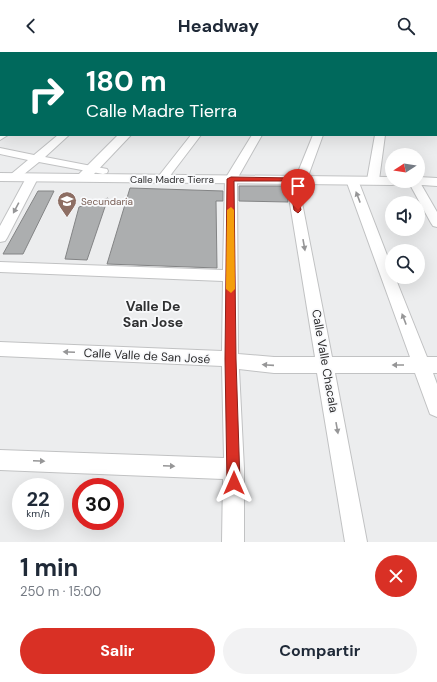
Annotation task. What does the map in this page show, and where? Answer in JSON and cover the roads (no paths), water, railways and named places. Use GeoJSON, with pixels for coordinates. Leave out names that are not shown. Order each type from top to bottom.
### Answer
{"type":"FeatureCollection","features":[{"type":"Feature","properties":{"kind":"street"},"geometry":{"type":"LineString","coordinates":[[14,177],[63,136]]}},
{"type":"Feature","properties":{"kind":"street"},"geometry":{"type":"LineString","coordinates":[[93,174],[124,136]]}},
{"type":"Feature","properties":{"kind":"street"},"geometry":{"type":"LineString","coordinates":[[93,174],[136,136]]}},
{"type":"Feature","properties":{"kind":"street"},"geometry":{"type":"LineString","coordinates":[[162,179],[195,136]]}},
{"type":"Feature","properties":{"kind":"street"},"geometry":{"type":"LineString","coordinates":[[233,542],[234,469],[230,359],[231,179],[256,136]]}},
{"type":"Feature","properties":{"kind":"street"},"geometry":{"type":"LineString","coordinates":[[296,179],[318,136]]}},
{"type":"Feature","properties":{"kind":"street"},"geometry":{"type":"LineString","coordinates":[[373,180],[380,136]]}},
{"type":"Feature","properties":{"kind":"street"},"geometry":{"type":"LineString","coordinates":[[0,151],[36,158],[93,174]]}},
{"type":"Feature","properties":{"kind":"street","name":"Calle Madre Tierra"},"geometry":{"type":"LineString","coordinates":[[0,177],[32,178],[93,174],[162,179],[385,181]]}},
{"type":"Feature","properties":{"kind":"street"},"geometry":{"type":"LineString","coordinates":[[0,238],[32,178]]}},
{"type":"Feature","properties":{"kind":"street","name":"Calle Valle Chacala"},"geometry":{"type":"LineString","coordinates":[[296,179],[356,542]]}},
{"type":"Feature","properties":{"kind":"street"},"geometry":{"type":"LineString","coordinates":[[352,180],[429,365],[437,408]]}},
{"type":"Feature","properties":{"kind":"street"},"geometry":{"type":"LineString","coordinates":[[425,182],[437,182]]}},
{"type":"Feature","properties":{"kind":"street"},"geometry":{"type":"LineString","coordinates":[[417,188],[437,223]]}},
{"type":"Feature","properties":{"kind":"street"},"geometry":{"type":"LineString","coordinates":[[0,267],[231,276]]}},
{"type":"Feature","properties":{"kind":"street","name":"Calle Valle de San José"},"geometry":{"type":"LineString","coordinates":[[0,349],[230,359],[244,363],[274,365],[429,365]]}},
{"type":"Feature","properties":{"kind":"street"},"geometry":{"type":"LineString","coordinates":[[0,460],[234,469]]}},
{"type":"Feature","properties":{"kind":"place","name":"Secundaria"},"geometry":{"type":"Point","coordinates":[67,218]}},
{"type":"Feature","properties":{"kind":"district","name":"Valle De San Jose"},"geometry":{"type":"Point","coordinates":[153,314]}}]}
